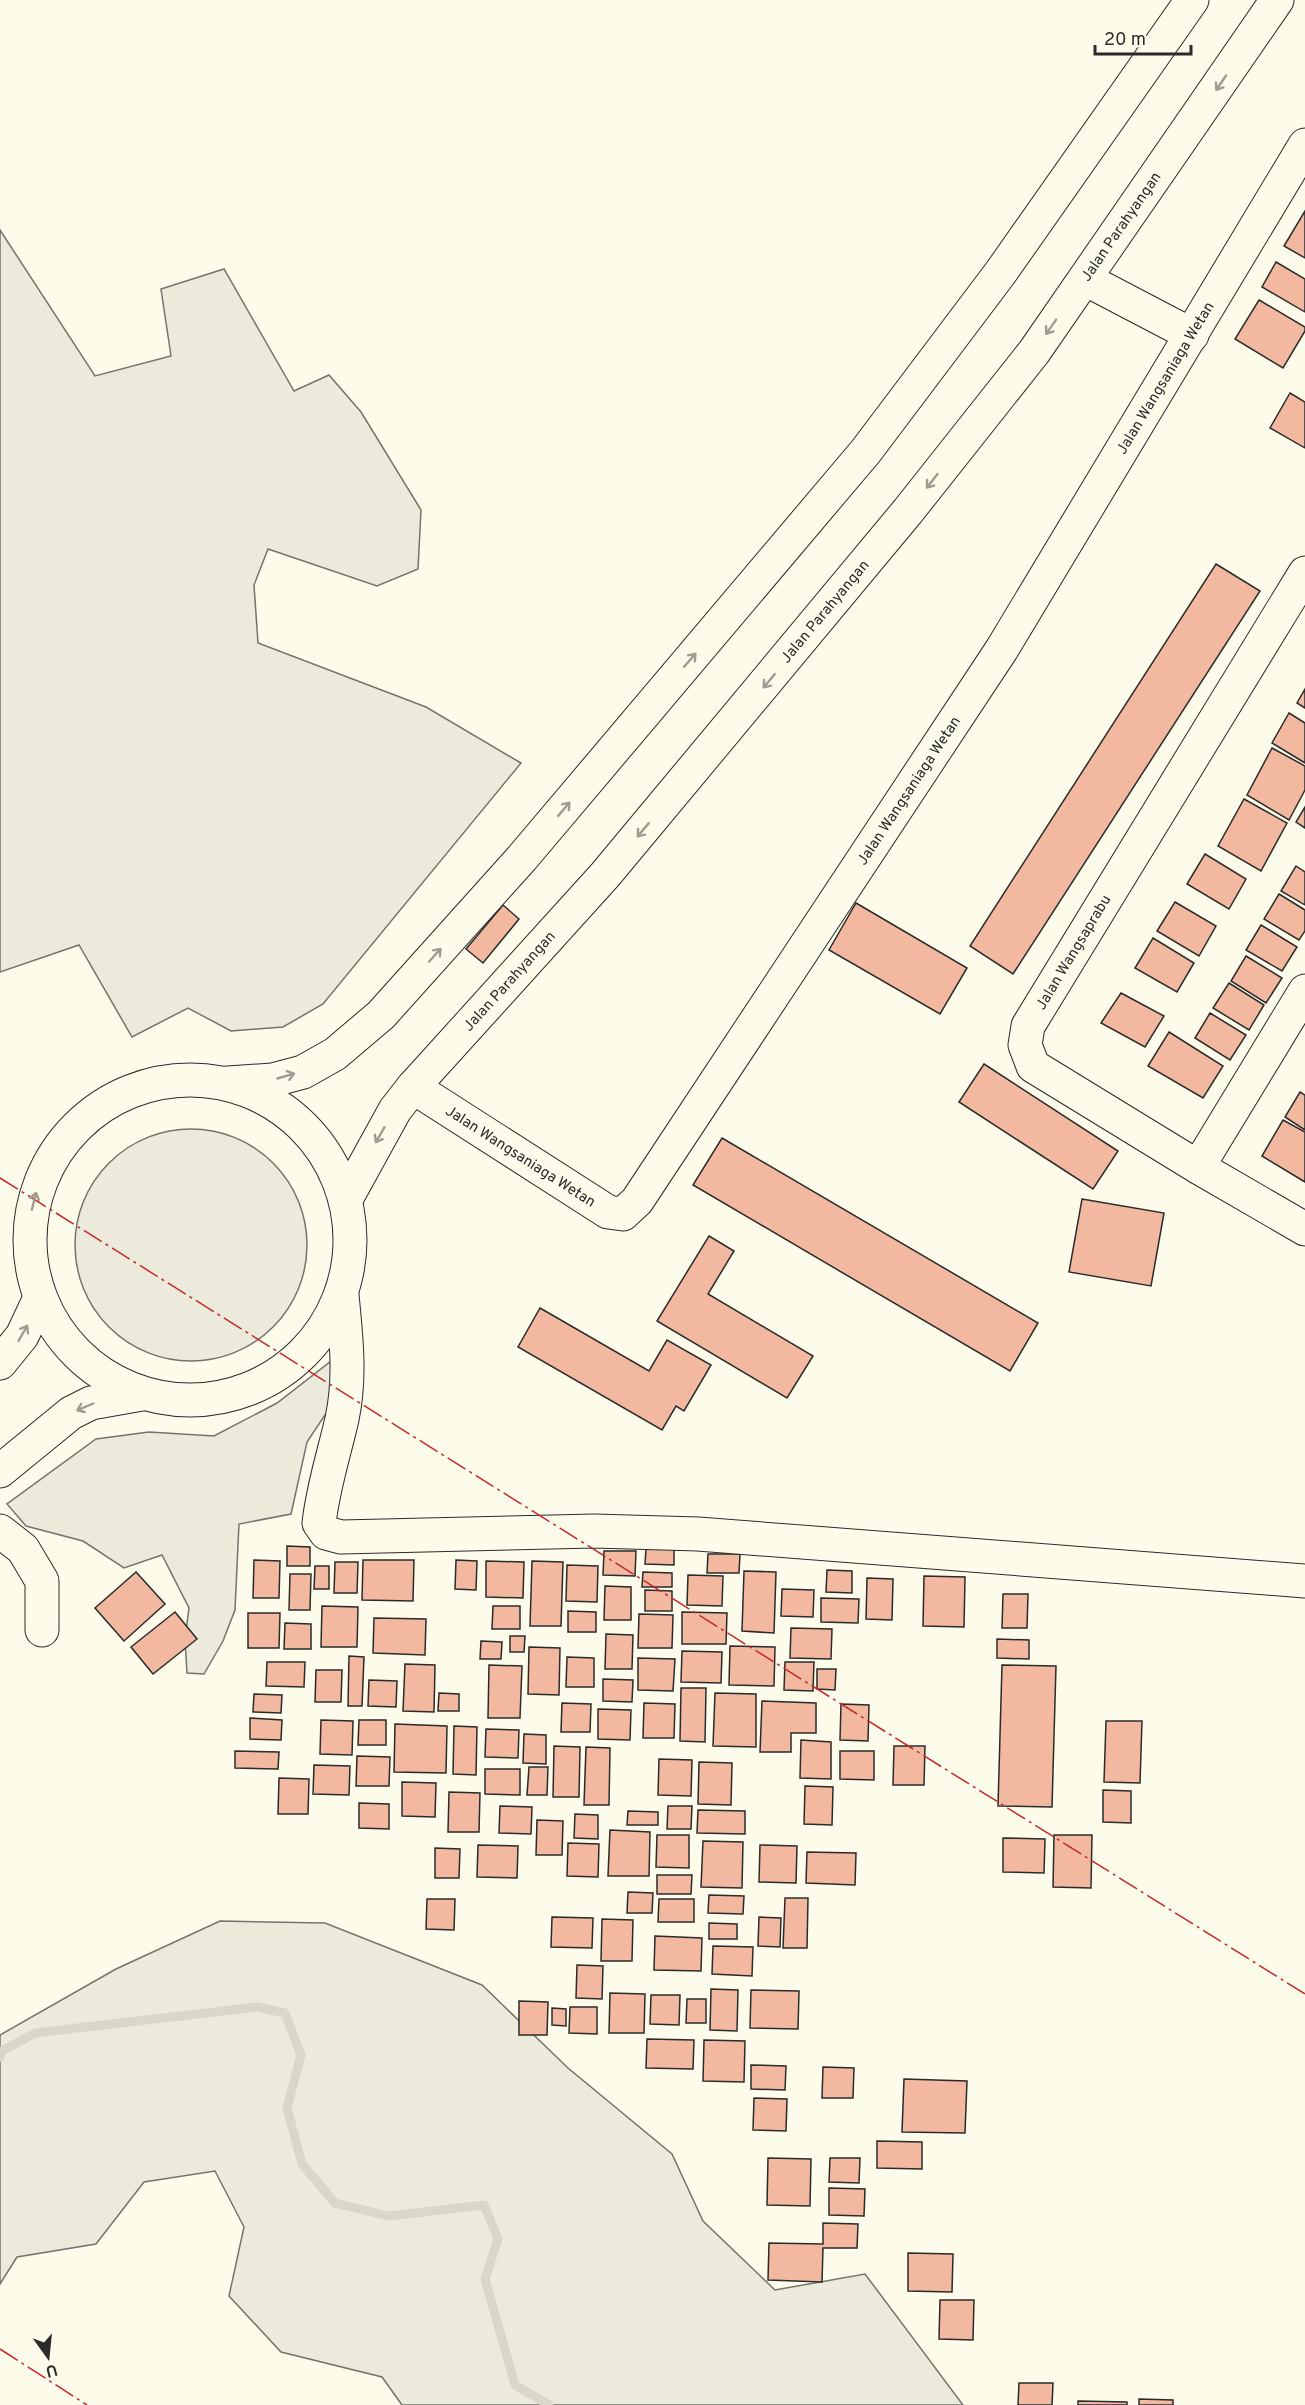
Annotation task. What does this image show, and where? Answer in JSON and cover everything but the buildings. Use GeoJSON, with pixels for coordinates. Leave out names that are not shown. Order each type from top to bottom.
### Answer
{"type":"FeatureCollection","features":[{"type":"Feature","properties":{"kind":"main road"},"geometry":{"type":"LineString","coordinates":[[342,1295],[318,1338],[283,1372],[239,1393],[190,1401],[142,1394],[98,1374],[63,1341],[39,1300],[28,1251],[32,1201],[52,1155],[86,1117],[129,1091],[178,1080],[228,1083],[273,1080],[303,1071],[335,1054],[381,1015],[522,858],[866,451],[1008,263],[1192,0]]}},
{"type":"Feature","properties":{"kind":"main road","name":"Jalan Parahyangan"},"geometry":{"type":"LineString","coordinates":[[346,1199],[395,1110],[413,1087],[605,875],[765,686],[1034,352],[1277,0]]}},
{"type":"Feature","properties":{"kind":"main road","name":"Jalan Wangsaniaga Wetan"},"geometry":{"type":"LineString","coordinates":[[413,1087],[608,1212],[624,1214],[637,1201],[1002,649],[1305,145]]}},
{"type":"Feature","properties":{"kind":"main road"},"geometry":{"type":"LineString","coordinates":[[1085,279],[1192,335]]}},
{"type":"Feature","properties":{"kind":"main road","name":"Jalan Wangsaprabu"},"geometry":{"type":"LineString","coordinates":[[1305,573],[1028,1026],[1025,1045],[1033,1066],[1198,1167],[1305,1229]]}},
{"type":"Feature","properties":{"kind":"main road"},"geometry":{"type":"LineString","coordinates":[[1198,1167],[1305,991]]}},
{"type":"Feature","properties":{"kind":"main road"},"geometry":{"type":"LineString","coordinates":[[228,1083],[268,1099],[303,1125],[330,1159],[346,1199],[351,1247],[342,1295],[348,1374],[342,1419],[323,1487],[319,1523],[326,1533],[340,1537],[594,1531],[698,1534],[1305,1581]]}},
{"type":"Feature","properties":{"kind":"main road"},"geometry":{"type":"LineString","coordinates":[[0,1363],[22,1336],[39,1300]]}},
{"type":"Feature","properties":{"kind":"main road"},"geometry":{"type":"LineString","coordinates":[[0,1472],[71,1413],[92,1403],[142,1394]]}},
{"type":"Feature","properties":{"kind":"main road"},"geometry":{"type":"LineString","coordinates":[[0,1531],[23,1549],[42,1581],[42,1630]]}},
{"type":"Feature","properties":{"kind":"shaded area"},"geometry":{"type":"Polygon","coordinates":[[[0,230],[95,376],[171,356],[161,289],[224,269],[294,391],[329,375],[361,412],[421,510],[418,569],[377,586],[268,549],[254,585],[258,643],[426,707],[521,763],[323,1004],[283,1027],[231,1031],[188,1008],[132,1037],[79,945],[0,972],[0,230]]]}},
{"type":"Feature","properties":{"kind":"shaded area"},"geometry":{"type":"Polygon","coordinates":[[[191,1129],[214,1131],[235,1138],[246,1143],[273,1163],[293,1190],[298,1201],[305,1222],[307,1245],[305,1268],[298,1289],[293,1300],[273,1327],[246,1347],[235,1352],[214,1359],[191,1361],[168,1359],[147,1352],[136,1347],[109,1327],[89,1300],[84,1289],[77,1268],[75,1245],[77,1222],[84,1201],[89,1190],[109,1163],[136,1143],[147,1138],[168,1131],[191,1129]]]}},
{"type":"Feature","properties":{"kind":"shaded area"},"geometry":{"type":"Polygon","coordinates":[[[330,1362],[337,1375],[331,1406],[307,1442],[291,1514],[239,1524],[235,1610],[223,1641],[204,1674],[187,1673],[185,1639],[189,1608],[162,1555],[124,1568],[83,1541],[26,1526],[7,1504],[96,1439],[149,1432],[214,1436],[277,1403],[330,1362]]]}},
{"type":"Feature","properties":{"kind":"shaded area"},"geometry":{"type":"Polygon","coordinates":[[[220,1921],[325,1923],[482,1985],[568,2068],[672,2154],[703,2221],[775,2290],[865,2274],[963,2405],[402,2405],[382,2377],[281,2352],[229,2296],[244,2227],[215,2171],[144,2182],[96,2244],[17,2257],[0,2284],[0,2035],[116,1969],[220,1921]]]}},
{"type":"Feature","properties":{"kind":"waterway"},"geometry":{"type":"LineString","coordinates":[[0,2057],[2,2051],[35,2033],[257,2007],[285,2013],[301,2055],[287,2108],[302,2164],[335,2203],[389,2216],[484,2205],[498,2239],[485,2279],[515,2385],[549,2405]]}},
{"type":"Feature","properties":{"kind":"power"},"geometry":{"type":"LineString","coordinates":[[0,1178],[1305,1994]]}},
{"type":"Feature","properties":{"kind":"power"},"geometry":{"type":"LineString","coordinates":[[0,2349],[87,2405]]}}]}
